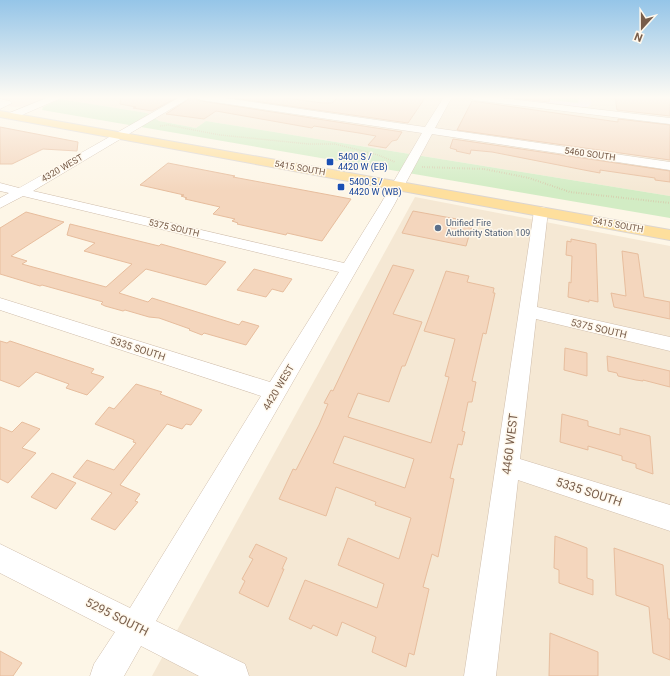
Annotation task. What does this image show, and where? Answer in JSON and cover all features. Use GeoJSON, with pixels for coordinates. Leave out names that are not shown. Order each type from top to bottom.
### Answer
{"type":"FeatureCollection","features":[{"type":"Feature","properties":{"kind":"main road","name":"5415 SOUTH"},"geometry":{"type":"LineString","coordinates":[[82,129],[670,235]]}},
{"type":"Feature","properties":{"kind":"street","name":"4320 WEST"},"geometry":{"type":"LineString","coordinates":[[0,204],[130,129]]}},
{"type":"Feature","properties":{"kind":"street","name":"5460 SOUTH"},"geometry":{"type":"LineString","coordinates":[[413,129],[670,166]]}},
{"type":"Feature","properties":{"kind":"street","name":"4420 WEST"},"geometry":{"type":"LineString","coordinates":[[106,676],[349,269],[388,202],[396,185],[429,131]]}},
{"type":"Feature","properties":{"kind":"street","name":"5375 SOUTH"},"geometry":{"type":"LineString","coordinates":[[0,187],[349,269]]}},
{"type":"Feature","properties":{"kind":"street","name":"4460 WEST"},"geometry":{"type":"LineString","coordinates":[[480,676],[541,211]]}},
{"type":"Feature","properties":{"kind":"street","name":"5335 SOUTH"},"geometry":{"type":"LineString","coordinates":[[0,304],[275,392]]}},
{"type":"Feature","properties":{"kind":"street","name":"5375 SOUTH"},"geometry":{"type":"LineString","coordinates":[[528,311],[670,344]]}},
{"type":"Feature","properties":{"kind":"street","name":"5335 SOUTH"},"geometry":{"type":"LineString","coordinates":[[508,466],[670,518]]}},
{"type":"Feature","properties":{"kind":"street","name":"5295 SOUTH"},"geometry":{"type":"LineString","coordinates":[[0,558],[233,676]]}},
{"type":"Feature","properties":{"kind":"path"},"geometry":{"type":"LineString","coordinates":[[185,129],[234,136],[334,144],[378,155],[398,163]]}},
{"type":"Feature","properties":{"kind":"path"},"geometry":{"type":"LineString","coordinates":[[418,167],[484,169],[529,178],[570,192],[670,203]]}},
{"type":"Feature","properties":{"kind":"shaded area"},"geometry":{"type":"Polygon","coordinates":[[[253,129],[670,129],[670,196],[253,129]]]}},
{"type":"Feature","properties":{"kind":"shaded area"},"geometry":{"type":"Polygon","coordinates":[[[415,197],[670,246],[670,676],[152,676],[415,197]]]}},
{"type":"Feature","properties":{"kind":"green space"},"geometry":{"type":"Polygon","coordinates":[[[150,129],[253,129],[670,196],[670,218],[150,129]]]}},
{"type":"Feature","properties":{"kind":"building"},"geometry":{"type":"Polygon","coordinates":[[[0,129],[8,129],[78,142],[77,151],[43,149],[12,164],[0,164],[0,129]]]}},
{"type":"Feature","properties":{"kind":"building"},"geometry":{"type":"Polygon","coordinates":[[[330,129],[380,129],[402,132],[397,140],[392,141],[386,148],[368,145],[376,136],[330,129]]]}},
{"type":"Feature","properties":{"kind":"building"},"geometry":{"type":"Polygon","coordinates":[[[458,129],[670,129],[670,160],[457,130],[458,129]]]}},
{"type":"Feature","properties":{"kind":"building"},"geometry":{"type":"Polygon","coordinates":[[[453,139],[670,171],[670,182],[655,180],[655,178],[600,170],[600,173],[492,152],[471,150],[470,154],[450,148],[453,139]]]}},
{"type":"Feature","properties":{"kind":"building"},"geometry":{"type":"Polygon","coordinates":[[[168,163],[351,199],[322,241],[287,233],[286,235],[237,224],[238,223],[232,221],[235,219],[213,214],[220,207],[185,199],[187,198],[181,196],[184,195],[140,185],[168,163]]]}},
{"type":"Feature","properties":{"kind":"building","name":"Unified Fire Authority Station 109"},"geometry":{"type":"Polygon","coordinates":[[[413,211],[473,222],[466,246],[402,233],[413,211]]]}},
{"type":"Feature","properties":{"kind":"building"},"geometry":{"type":"Polygon","coordinates":[[[26,212],[64,222],[11,256],[27,261],[22,264],[106,287],[132,264],[84,251],[95,243],[67,235],[70,224],[159,246],[161,244],[226,262],[206,285],[146,269],[119,293],[148,302],[152,298],[239,325],[242,321],[259,326],[246,345],[204,333],[202,335],[159,318],[149,317],[125,310],[123,311],[101,304],[103,302],[0,274],[0,228],[26,212]]]}},
{"type":"Feature","properties":{"kind":"building"},"geometry":{"type":"Polygon","coordinates":[[[571,239],[596,244],[598,302],[589,300],[589,302],[568,297],[569,282],[571,283],[572,256],[566,255],[567,241],[571,242],[571,239]]]}},
{"type":"Feature","properties":{"kind":"building"},"geometry":{"type":"Polygon","coordinates":[[[622,251],[638,254],[644,297],[670,302],[670,319],[614,307],[611,293],[626,296],[622,251]]]}},
{"type":"Feature","properties":{"kind":"building"},"geometry":{"type":"Polygon","coordinates":[[[393,265],[414,270],[393,314],[422,322],[405,366],[402,366],[389,402],[358,393],[348,417],[431,443],[449,377],[445,376],[455,339],[424,331],[446,271],[469,276],[467,282],[494,288],[493,293],[495,293],[486,334],[483,333],[472,381],[476,382],[472,402],[468,402],[462,431],[465,432],[462,445],[458,444],[450,478],[454,479],[438,557],[432,554],[423,587],[429,589],[414,655],[409,653],[406,667],[372,652],[376,637],[342,622],[337,636],[313,625],[311,629],[289,619],[305,580],[377,608],[384,584],[338,565],[348,538],[399,559],[411,518],[375,505],[376,502],[336,487],[326,516],[279,499],[293,469],[296,470],[319,425],[328,404],[324,403],[331,390],[333,391],[393,265]],[[344,436],[333,463],[405,488],[414,459],[344,436]]]}},
{"type":"Feature","properties":{"kind":"building"},"geometry":{"type":"Polygon","coordinates":[[[254,269],[292,279],[283,292],[272,289],[266,297],[237,290],[254,269]]]}},
{"type":"Feature","properties":{"kind":"building"},"geometry":{"type":"Polygon","coordinates":[[[0,341],[7,343],[10,341],[94,369],[91,373],[104,377],[87,395],[66,388],[69,384],[36,372],[19,387],[0,380],[0,341]]]}},
{"type":"Feature","properties":{"kind":"building"},"geometry":{"type":"Polygon","coordinates":[[[565,348],[587,353],[587,376],[564,370],[565,348]]]}},
{"type":"Feature","properties":{"kind":"building"},"geometry":{"type":"Polygon","coordinates":[[[607,356],[670,371],[670,387],[643,380],[618,376],[617,373],[608,371],[607,356]]]}},
{"type":"Feature","properties":{"kind":"building"},"geometry":{"type":"Polygon","coordinates":[[[136,384],[162,392],[160,394],[202,410],[191,425],[186,424],[182,429],[167,424],[120,485],[140,494],[135,501],[138,502],[115,530],[91,519],[112,493],[73,477],[87,460],[114,470],[136,443],[133,442],[134,440],[95,424],[109,407],[114,409],[136,384]]]}},
{"type":"Feature","properties":{"kind":"building"},"geometry":{"type":"Polygon","coordinates":[[[562,414],[588,421],[588,426],[620,435],[620,428],[650,436],[653,474],[636,468],[636,464],[622,460],[622,456],[588,446],[588,450],[560,442],[562,414]]]}},
{"type":"Feature","properties":{"kind":"building"},"geometry":{"type":"Polygon","coordinates":[[[22,422],[40,429],[22,448],[36,453],[8,483],[0,479],[0,427],[12,432],[22,422]]]}},
{"type":"Feature","properties":{"kind":"building"},"geometry":{"type":"Polygon","coordinates":[[[52,473],[76,483],[56,509],[31,497],[52,473]]]}},
{"type":"Feature","properties":{"kind":"building"},"geometry":{"type":"Polygon","coordinates":[[[555,536],[587,548],[587,578],[593,580],[593,595],[559,583],[559,570],[554,568],[555,536]]]}},
{"type":"Feature","properties":{"kind":"building"},"geometry":{"type":"Polygon","coordinates":[[[256,544],[287,558],[268,607],[239,593],[245,581],[242,579],[253,559],[249,557],[256,544]]]}},
{"type":"Feature","properties":{"kind":"building"},"geometry":{"type":"Polygon","coordinates":[[[614,548],[663,565],[668,619],[670,619],[670,660],[653,653],[649,607],[616,595],[614,548]]]}},
{"type":"Feature","properties":{"kind":"building"},"geometry":{"type":"Polygon","coordinates":[[[550,633],[598,652],[598,676],[549,676],[550,633]]]}},
{"type":"Feature","properties":{"kind":"building"},"geometry":{"type":"Polygon","coordinates":[[[0,651],[22,663],[13,676],[0,676],[0,651]]]}},
{"type":"Feature","properties":{"kind":"place","name":"5400 S / 4420 W (EB)"},"geometry":{"type":"Point","coordinates":[330,162]}},
{"type":"Feature","properties":{"kind":"place","name":"5400 S / 4420 W (WB)"},"geometry":{"type":"Point","coordinates":[341,187]}},
{"type":"Feature","properties":{"kind":"place","name":"Unified Fire Authority Station 109"},"geometry":{"type":"Point","coordinates":[438,228]}}]}
